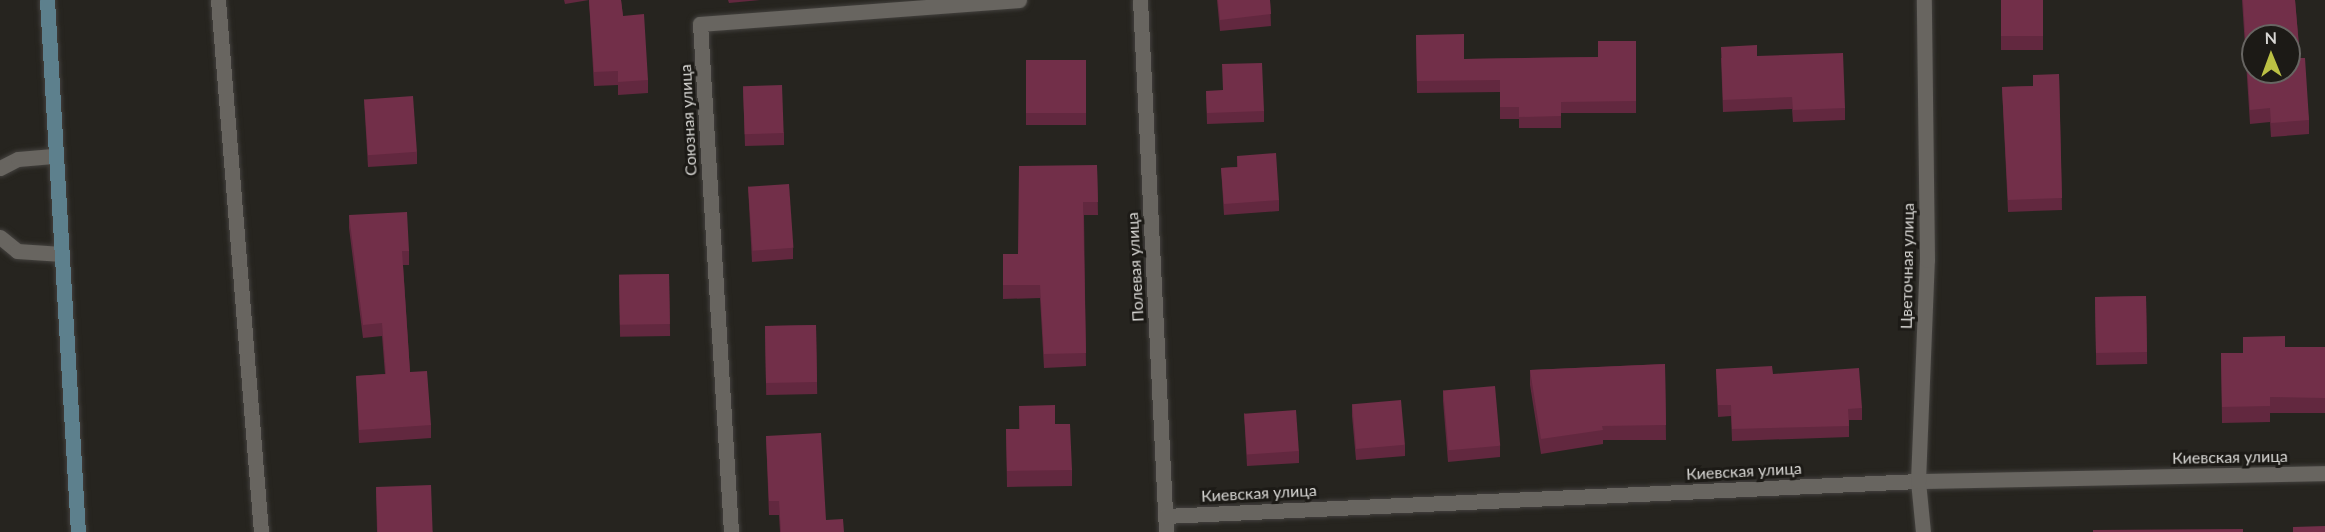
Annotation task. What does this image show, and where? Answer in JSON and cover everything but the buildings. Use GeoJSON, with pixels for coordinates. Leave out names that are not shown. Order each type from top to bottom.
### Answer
{"type":"FeatureCollection","features":[{"type":"Feature","properties":{"kind":"main road"},"geometry":{"type":"LineString","coordinates":[[47,0],[78,532]]}},
{"type":"Feature","properties":{"kind":"street"},"geometry":{"type":"LineString","coordinates":[[218,0],[261,532]]}},
{"type":"Feature","properties":{"kind":"street","name":"Союзная улица"},"geometry":{"type":"LineString","coordinates":[[731,532],[700,24],[1019,0]]}},
{"type":"Feature","properties":{"kind":"street","name":"Полевая улица"},"geometry":{"type":"LineString","coordinates":[[1140,0],[1166,532]]}},
{"type":"Feature","properties":{"kind":"street","name":"Цветочная улица"},"geometry":{"type":"LineString","coordinates":[[1923,532],[1918,481],[1927,260],[1924,0]]}},
{"type":"Feature","properties":{"kind":"street"},"geometry":{"type":"LineString","coordinates":[[0,168],[18,159],[56,156]]}},
{"type":"Feature","properties":{"kind":"street"},"geometry":{"type":"LineString","coordinates":[[0,237],[17,250],[62,254]]}},
{"type":"Feature","properties":{"kind":"street","name":"Киевская улица"},"geometry":{"type":"LineString","coordinates":[[1165,516],[1918,481],[2325,473]]}}]}
